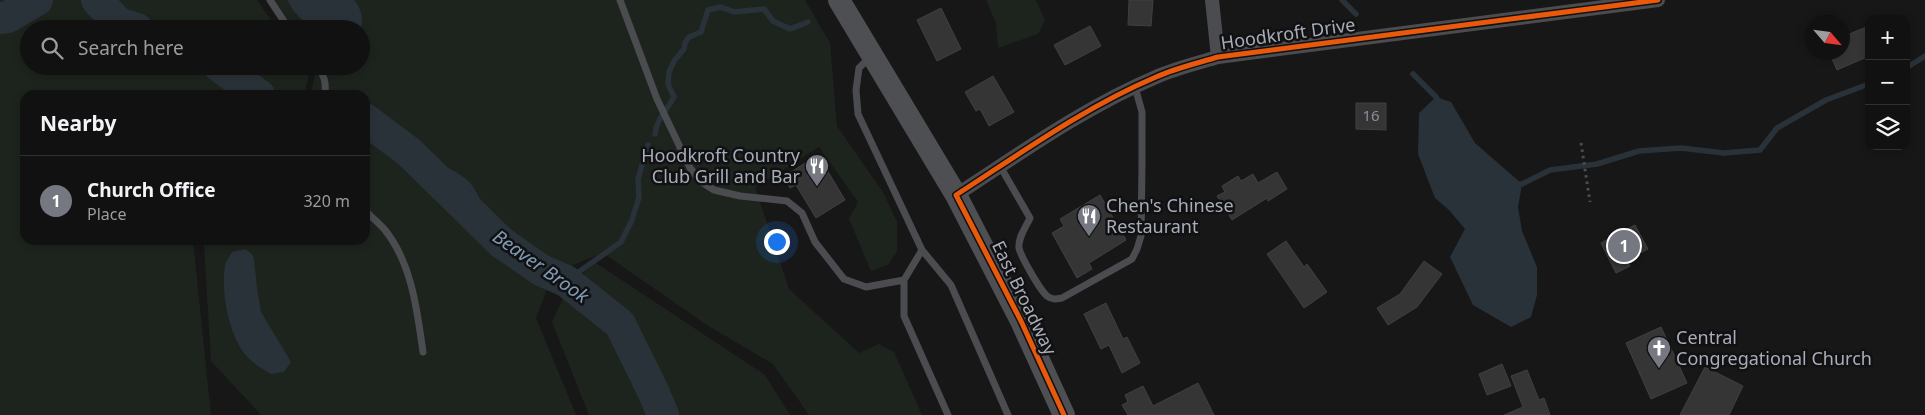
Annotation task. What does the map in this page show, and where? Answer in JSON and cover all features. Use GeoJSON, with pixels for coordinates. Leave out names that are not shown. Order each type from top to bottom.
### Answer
{"type":"FeatureCollection","features":[{"type":"Feature","properties":{"kind":"main road","name":"East Broadway"},"geometry":{"type":"LineString","coordinates":[[840,0],[956,195],[1017,313],[1064,415]]}},
{"type":"Feature","properties":{"kind":"street"},"geometry":{"type":"LineString","coordinates":[[1212,0],[1218,57]]}},
{"type":"Feature","properties":{"kind":"street","name":"Hoodkroft Drive"},"geometry":{"type":"LineString","coordinates":[[956,195],[1085,113],[1158,76],[1218,57],[1658,0]]}},
{"type":"Feature","properties":{"kind":"lane"},"geometry":{"type":"LineString","coordinates":[[270,0],[283,20]]}},
{"type":"Feature","properties":{"kind":"lane"},"geometry":{"type":"LineString","coordinates":[[620,0],[657,99],[690,168],[700,181],[714,190],[740,196],[787,201],[802,213],[815,242],[844,279],[866,287],[904,280]]}},
{"type":"Feature","properties":{"kind":"lane"},"geometry":{"type":"LineString","coordinates":[[872,56],[860,68],[856,90],[858,114],[922,250],[952,285],[1008,415]]}},
{"type":"Feature","properties":{"kind":"lane"},"geometry":{"type":"LineString","coordinates":[[323,75],[326,82],[325,90]]}},
{"type":"Feature","properties":{"kind":"lane"},"geometry":{"type":"LineString","coordinates":[[1000,166],[1030,218],[1020,239],[1019,248],[1045,295],[1053,299],[1062,298],[1132,259],[1141,236],[1142,112],[1135,87]]}},
{"type":"Feature","properties":{"kind":"lane"},"geometry":{"type":"LineString","coordinates":[[370,215],[384,229],[401,255],[415,298],[423,352]]}},
{"type":"Feature","properties":{"kind":"lane"},"geometry":{"type":"LineString","coordinates":[[922,250],[904,280],[904,316],[948,415]]}},
{"type":"Feature","properties":{"kind":"path"},"geometry":{"type":"LineString","coordinates":[[1581,143],[1590,202]]}},
{"type":"Feature","properties":{"kind":"shaded area"},"geometry":{"type":"Polygon","coordinates":[[[0,0],[257,0],[271,20],[20,20],[20,75],[309,75],[305,90],[20,90],[20,245],[194,245],[211,415],[0,415],[0,0]]]}},
{"type":"Feature","properties":{"kind":"shaded area"},"geometry":{"type":"Polygon","coordinates":[[[269,0],[805,0],[830,43],[837,126],[884,194],[897,222],[897,251],[888,265],[871,271],[849,219],[858,202],[819,147],[755,187],[789,289],[859,353],[879,344],[894,352],[922,415],[809,415],[773,364],[707,325],[603,253],[553,273],[536,318],[576,415],[261,415],[211,361],[204,245],[370,245],[370,90],[312,90],[315,75],[370,75],[370,20],[281,20],[269,0]]]}},
{"type":"Feature","properties":{"kind":"shaded area"},"geometry":{"type":"Polygon","coordinates":[[[986,0],[1036,0],[1045,20],[1038,34],[998,48],[996,23],[986,0]]]}},
{"type":"Feature","properties":{"kind":"shaded area"},"geometry":{"type":"Polygon","coordinates":[[[596,263],[765,375],[790,415],[589,415],[552,322],[569,285],[596,263]]]}},
{"type":"Feature","properties":{"kind":"water"},"geometry":{"type":"Polygon","coordinates":[[[287,0],[354,0],[361,13],[362,20],[302,20],[287,0]]]}},
{"type":"Feature","properties":{"kind":"water"},"geometry":{"type":"Polygon","coordinates":[[[1436,97],[1451,102],[1475,143],[1522,184],[1518,207],[1522,231],[1537,267],[1537,295],[1531,317],[1511,327],[1473,305],[1450,257],[1465,229],[1449,210],[1435,198],[1418,154],[1419,113],[1436,97]]]}},
{"type":"Feature","properties":{"kind":"water"},"geometry":{"type":"Polygon","coordinates":[[[376,123],[422,156],[456,172],[466,179],[491,217],[511,241],[528,255],[564,276],[557,290],[546,281],[505,261],[458,196],[442,183],[401,165],[370,135],[370,127],[376,123]]]}},
{"type":"Feature","properties":{"kind":"water"},"geometry":{"type":"Polygon","coordinates":[[[245,249],[252,254],[254,260],[261,312],[291,362],[284,372],[271,374],[260,368],[250,359],[238,344],[230,323],[225,299],[225,266],[232,252],[245,249]]]}},
{"type":"Feature","properties":{"kind":"building"},"geometry":{"type":"Polygon","coordinates":[[[1129,0],[1153,0],[1151,26],[1128,25],[1129,0]]]}},
{"type":"Feature","properties":{"kind":"building"},"geometry":{"type":"Polygon","coordinates":[[[941,8],[961,49],[937,61],[917,20],[941,8]]]}},
{"type":"Feature","properties":{"kind":"building"},"geometry":{"type":"Polygon","coordinates":[[[1090,26],[1101,46],[1065,65],[1054,45],[1090,26]]]}},
{"type":"Feature","properties":{"kind":"building"},"geometry":{"type":"Polygon","coordinates":[[[1865,28],[1865,58],[1837,70],[1833,60],[1850,60],[1850,34],[1865,28]]]}},
{"type":"Feature","properties":{"kind":"building"},"geometry":{"type":"Polygon","coordinates":[[[993,76],[1014,112],[989,126],[980,109],[976,111],[965,92],[993,76]]]}},
{"type":"Feature","properties":{"kind":"building"},"geometry":{"type":"Polygon","coordinates":[[[1356,103],[1386,103],[1386,130],[1356,129],[1356,103]]]}},
{"type":"Feature","properties":{"kind":"building","name":"Hoodkroft Country Club Grill and Bar"},"geometry":{"type":"Polygon","coordinates":[[[818,155],[845,200],[816,218],[796,185],[790,188],[783,177],[818,155]]]}},
{"type":"Feature","properties":{"kind":"building"},"geometry":{"type":"Polygon","coordinates":[[[1277,172],[1287,189],[1268,201],[1267,198],[1232,220],[1217,196],[1225,192],[1222,186],[1238,176],[1241,181],[1253,174],[1258,183],[1277,172]]]}},
{"type":"Feature","properties":{"kind":"building","name":"Chen's Chinese Restaurant"},"geometry":{"type":"Polygon","coordinates":[[[1100,195],[1126,240],[1089,263],[1092,269],[1077,278],[1052,233],[1064,226],[1060,219],[1100,195]]]}},
{"type":"Feature","properties":{"kind":"building"},"geometry":{"type":"Polygon","coordinates":[[[1635,225],[1648,249],[1627,260],[1630,266],[1616,273],[1601,243],[1635,225]]]}},
{"type":"Feature","properties":{"kind":"building"},"geometry":{"type":"Polygon","coordinates":[[[1286,241],[1304,267],[1307,264],[1327,292],[1304,308],[1267,254],[1286,241]]]}},
{"type":"Feature","properties":{"kind":"building"},"geometry":{"type":"Polygon","coordinates":[[[1424,261],[1442,274],[1417,307],[1388,325],[1377,308],[1400,294],[1424,261]]]}},
{"type":"Feature","properties":{"kind":"building"},"geometry":{"type":"Polygon","coordinates":[[[1106,303],[1123,339],[1127,337],[1140,363],[1122,373],[1109,345],[1101,349],[1084,314],[1106,303]]]}},
{"type":"Feature","properties":{"kind":"building"},"geometry":{"type":"Polygon","coordinates":[[[1661,327],[1687,383],[1651,399],[1626,343],[1661,327]]]}},
{"type":"Feature","properties":{"kind":"building"},"geometry":{"type":"Polygon","coordinates":[[[1502,364],[1511,386],[1487,395],[1479,374],[1502,364]]]}},
{"type":"Feature","properties":{"kind":"building"},"geometry":{"type":"Polygon","coordinates":[[[1705,367],[1743,386],[1729,415],[1680,415],[1705,367]]]}},
{"type":"Feature","properties":{"kind":"building"},"geometry":{"type":"Polygon","coordinates":[[[1527,370],[1539,400],[1544,398],[1550,415],[1504,415],[1523,407],[1511,376],[1527,370]]]}},
{"type":"Feature","properties":{"kind":"building"},"geometry":{"type":"Polygon","coordinates":[[[1198,383],[1214,415],[1128,415],[1122,405],[1128,402],[1125,395],[1143,386],[1153,406],[1198,383]]]}},
{"type":"Feature","properties":{"kind":"waterway","name":"Beaver Brook"},"geometry":{"type":"LineString","coordinates":[[0,18],[8,17],[37,0]]}},
{"type":"Feature","properties":{"kind":"waterway","name":"Beaver Brook"},"geometry":{"type":"LineString","coordinates":[[97,0],[115,20]]}},
{"type":"Feature","properties":{"kind":"waterway"},"geometry":{"type":"LineString","coordinates":[[1342,0],[1356,14]]}},
{"type":"Feature","properties":{"kind":"waterway"},"geometry":{"type":"LineString","coordinates":[[655,134],[660,120],[674,97],[668,84],[669,72],[674,61],[684,49],[689,37],[701,32],[708,10],[721,7],[734,12],[764,9],[773,21],[790,29],[808,22]]}},
{"type":"Feature","properties":{"kind":"waterway"},"geometry":{"type":"LineString","coordinates":[[1910,65],[1925,56]]}},
{"type":"Feature","properties":{"kind":"waterway"},"geometry":{"type":"LineString","coordinates":[[1413,74],[1436,97],[1439,103]]}},
{"type":"Feature","properties":{"kind":"waterway","name":"Beaver Brook"},"geometry":{"type":"LineString","coordinates":[[231,75],[252,90]]}},
{"type":"Feature","properties":{"kind":"waterway"},"geometry":{"type":"LineString","coordinates":[[1516,184],[1522,184],[1550,170],[1597,164],[1639,151],[1681,148],[1724,153],[1760,150],[1777,128],[1826,100],[1865,85]]}},
{"type":"Feature","properties":{"kind":"waterway","name":"Beaver Brook"},"geometry":{"type":"LineString","coordinates":[[370,123],[409,152],[502,243],[541,270],[566,281],[620,324],[663,415]]}},
{"type":"Feature","properties":{"kind":"waterway"},"geometry":{"type":"LineString","coordinates":[[566,281],[621,242],[632,220],[639,197],[638,179],[648,145]]}},
{"type":"Feature","properties":{"kind":"cycle path"},"geometry":{"type":"LineString","coordinates":[[1064,415],[1021,321],[956,195],[1104,102],[1179,68],[1218,57],[1658,0]]}},
{"type":"Feature","properties":{"kind":"place","name":"Hoodkroft Country Club Grill and Bar"},"geometry":{"type":"Point","coordinates":[817,187]}},
{"type":"Feature","properties":{"kind":"place","name":"Chen's Chinese Restaurant"},"geometry":{"type":"Point","coordinates":[1089,237]}},
{"type":"Feature","properties":{"kind":"place","name":"Church Office"},"geometry":{"type":"Point","coordinates":[1624,246]}},
{"type":"Feature","properties":{"kind":"place","name":"Central Congregational Church"},"geometry":{"type":"Point","coordinates":[1659,369]}}]}
